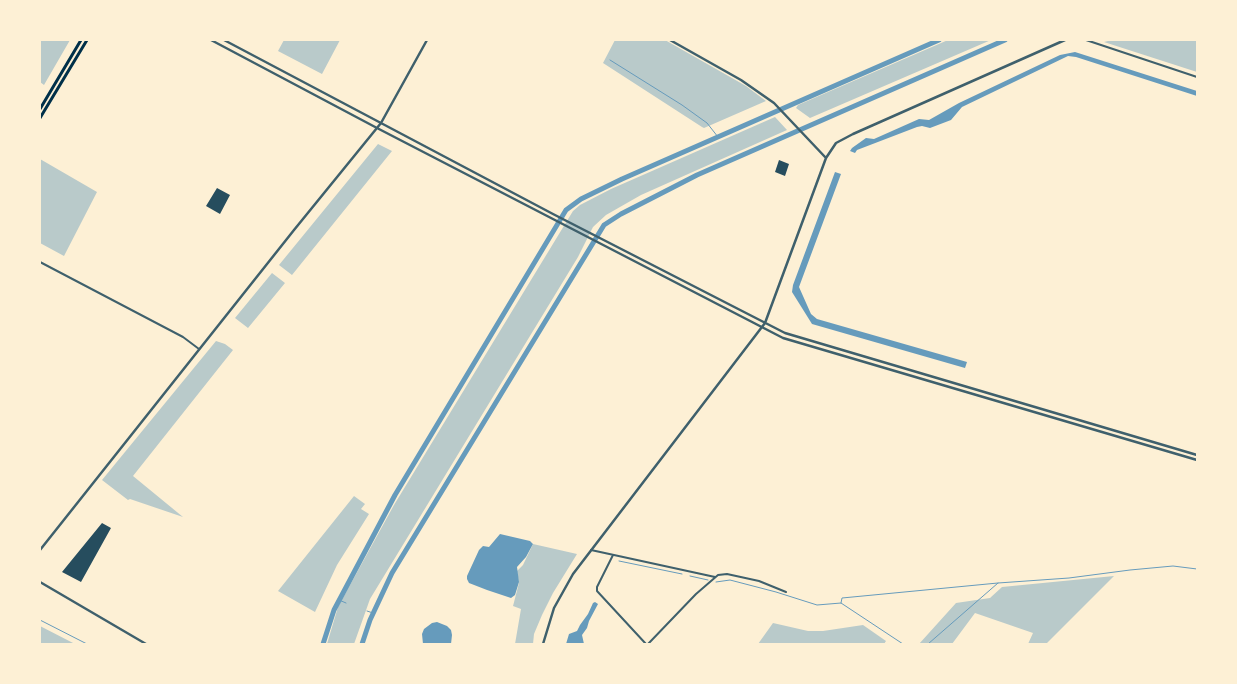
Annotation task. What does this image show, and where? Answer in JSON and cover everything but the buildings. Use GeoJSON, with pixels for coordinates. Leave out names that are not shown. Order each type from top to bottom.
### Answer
{"type":"FeatureCollection","features":[{"type":"Feature","properties":{"kind":"main road"},"geometry":{"type":"LineString","coordinates":[[40,110],[81,40]]}},
{"type":"Feature","properties":{"kind":"main road"},"geometry":{"type":"LineString","coordinates":[[40,118],[87,40]]}},
{"type":"Feature","properties":{"kind":"street"},"geometry":{"type":"LineString","coordinates":[[211,40],[607,248],[783,338],[1197,460]]}},
{"type":"Feature","properties":{"kind":"street"},"geometry":{"type":"LineString","coordinates":[[224,40],[553,214],[785,333],[1197,455]]}},
{"type":"Feature","properties":{"kind":"street"},"geometry":{"type":"LineString","coordinates":[[40,550],[381,123],[427,40]]}},
{"type":"Feature","properties":{"kind":"street"},"geometry":{"type":"LineString","coordinates":[[670,40],[741,80],[774,103],[826,158]]}},
{"type":"Feature","properties":{"kind":"street"},"geometry":{"type":"LineString","coordinates":[[544,644],[549,622],[560,596],[573,574],[765,323],[826,158],[836,144],[852,134],[1065,40]]}},
{"type":"Feature","properties":{"kind":"street"},"geometry":{"type":"LineString","coordinates":[[1086,40],[1197,77]]}},
{"type":"Feature","properties":{"kind":"street"},"geometry":{"type":"LineString","coordinates":[[40,262],[183,337],[199,349]]}},
{"type":"Feature","properties":{"kind":"street"},"geometry":{"type":"LineString","coordinates":[[591,550],[715,577]]}},
{"type":"Feature","properties":{"kind":"street"},"geometry":{"type":"LineString","coordinates":[[613,555],[597,587],[597,591],[647,644],[696,594],[718,575],[727,574],[759,581],[786,592]]}},
{"type":"Feature","properties":{"kind":"street"},"geometry":{"type":"LineString","coordinates":[[40,582],[146,644]]}},
{"type":"Feature","properties":{"kind":"shaded area"},"geometry":{"type":"Polygon","coordinates":[[[40,40],[70,40],[44,85],[40,82],[40,40]]]}},
{"type":"Feature","properties":{"kind":"shaded area"},"geometry":{"type":"Polygon","coordinates":[[[284,40],[340,40],[322,74],[278,51],[284,40]]]}},
{"type":"Feature","properties":{"kind":"shaded area"},"geometry":{"type":"Polygon","coordinates":[[[615,40],[665,40],[746,86],[766,101],[704,128],[603,63],[615,40]]]}},
{"type":"Feature","properties":{"kind":"shaded area"},"geometry":{"type":"Polygon","coordinates":[[[948,40],[991,40],[810,118],[796,108],[798,105],[948,40]]]}},
{"type":"Feature","properties":{"kind":"shaded area"},"geometry":{"type":"Polygon","coordinates":[[[1112,40],[1197,40],[1197,72],[1104,42],[1112,40]]]}},
{"type":"Feature","properties":{"kind":"shaded area"},"geometry":{"type":"Polygon","coordinates":[[[775,117],[787,130],[641,195],[606,215],[593,227],[578,257],[370,599],[354,644],[327,644],[338,607],[394,505],[573,211],[580,205],[611,189],[775,117]]]}},
{"type":"Feature","properties":{"kind":"shaded area"},"geometry":{"type":"Polygon","coordinates":[[[378,144],[392,151],[292,275],[279,265],[378,144]]]}},
{"type":"Feature","properties":{"kind":"shaded area"},"geometry":{"type":"Polygon","coordinates":[[[40,159],[97,192],[64,256],[40,243],[40,159]]]}},
{"type":"Feature","properties":{"kind":"shaded area"},"geometry":{"type":"Polygon","coordinates":[[[272,273],[285,283],[248,328],[235,318],[272,273]]]}},
{"type":"Feature","properties":{"kind":"shaded area"},"geometry":{"type":"Polygon","coordinates":[[[216,341],[225,344],[233,350],[133,476],[183,517],[130,499],[128,500],[102,480],[216,341]]]}},
{"type":"Feature","properties":{"kind":"shaded area"},"geometry":{"type":"Polygon","coordinates":[[[354,496],[365,504],[361,509],[369,514],[337,565],[315,612],[278,591],[354,496]]]}},
{"type":"Feature","properties":{"kind":"shaded area"},"geometry":{"type":"Polygon","coordinates":[[[533,544],[577,554],[542,615],[534,634],[533,644],[515,644],[521,609],[513,606],[519,583],[517,571],[523,565],[533,544]]]}},
{"type":"Feature","properties":{"kind":"shaded area"},"geometry":{"type":"Polygon","coordinates":[[[1114,576],[1046,644],[1028,644],[1033,633],[975,613],[952,644],[919,644],[956,603],[990,598],[1002,587],[1114,576]]]}},
{"type":"Feature","properties":{"kind":"shaded area"},"geometry":{"type":"Polygon","coordinates":[[[773,623],[808,631],[823,631],[863,625],[886,641],[884,644],[758,644],[773,623]]]}},
{"type":"Feature","properties":{"kind":"shaded area"},"geometry":{"type":"Polygon","coordinates":[[[40,626],[75,644],[40,644],[40,626]]]}},
{"type":"Feature","properties":{"kind":"water"},"geometry":{"type":"Polygon","coordinates":[[[1075,52],[1197,91],[1197,96],[1068,56],[962,107],[951,120],[930,128],[917,127],[857,150],[855,153],[850,151],[866,138],[874,139],[919,119],[929,120],[959,103],[1060,55],[1075,52]]]}},
{"type":"Feature","properties":{"kind":"water"},"geometry":{"type":"Polygon","coordinates":[[[835,172],[841,174],[799,287],[811,314],[817,319],[967,362],[965,368],[812,324],[792,292],[793,285],[835,172]]]}},
{"type":"Feature","properties":{"kind":"water"},"geometry":{"type":"Polygon","coordinates":[[[500,534],[530,541],[533,544],[526,557],[517,567],[519,582],[515,595],[511,598],[469,583],[467,579],[479,550],[483,546],[489,547],[500,534]]]}},
{"type":"Feature","properties":{"kind":"water"},"geometry":{"type":"Polygon","coordinates":[[[595,602],[598,604],[582,635],[584,644],[566,644],[569,634],[577,631],[595,602]]]}},
{"type":"Feature","properties":{"kind":"water"},"geometry":{"type":"Polygon","coordinates":[[[437,622],[451,630],[451,644],[423,644],[422,634],[424,629],[437,622]]]}},
{"type":"Feature","properties":{"kind":"waterway"},"geometry":{"type":"LineString","coordinates":[[323,644],[334,610],[395,495],[566,210],[581,199],[622,179],[939,40]]}},
{"type":"Feature","properties":{"kind":"waterway"},"geometry":{"type":"LineString","coordinates":[[362,644],[370,620],[392,573],[604,225],[621,214],[697,175],[1005,40]]}},
{"type":"Feature","properties":{"kind":"waterway"},"geometry":{"type":"LineString","coordinates":[[610,60],[682,105],[707,123],[718,137]]}},
{"type":"Feature","properties":{"kind":"waterway"},"geometry":{"type":"LineString","coordinates":[[619,561],[682,574]]}},
{"type":"Feature","properties":{"kind":"waterway"},"geometry":{"type":"LineString","coordinates":[[928,644],[998,583],[1069,578],[1173,566],[1197,569]]}},
{"type":"Feature","properties":{"kind":"waterway"},"geometry":{"type":"LineString","coordinates":[[690,576],[708,580]]}},
{"type":"Feature","properties":{"kind":"waterway"},"geometry":{"type":"LineString","coordinates":[[716,582],[730,580],[817,605],[841,603],[903,644]]}},
{"type":"Feature","properties":{"kind":"waterway"},"geometry":{"type":"LineString","coordinates":[[841,603],[842,598],[998,583]]}},
{"type":"Feature","properties":{"kind":"waterway"},"geometry":{"type":"LineString","coordinates":[[339,600],[346,603]]}},
{"type":"Feature","properties":{"kind":"waterway"},"geometry":{"type":"LineString","coordinates":[[367,611],[373,613]]}},
{"type":"Feature","properties":{"kind":"waterway"},"geometry":{"type":"LineString","coordinates":[[40,620],[87,644]]}}]}
